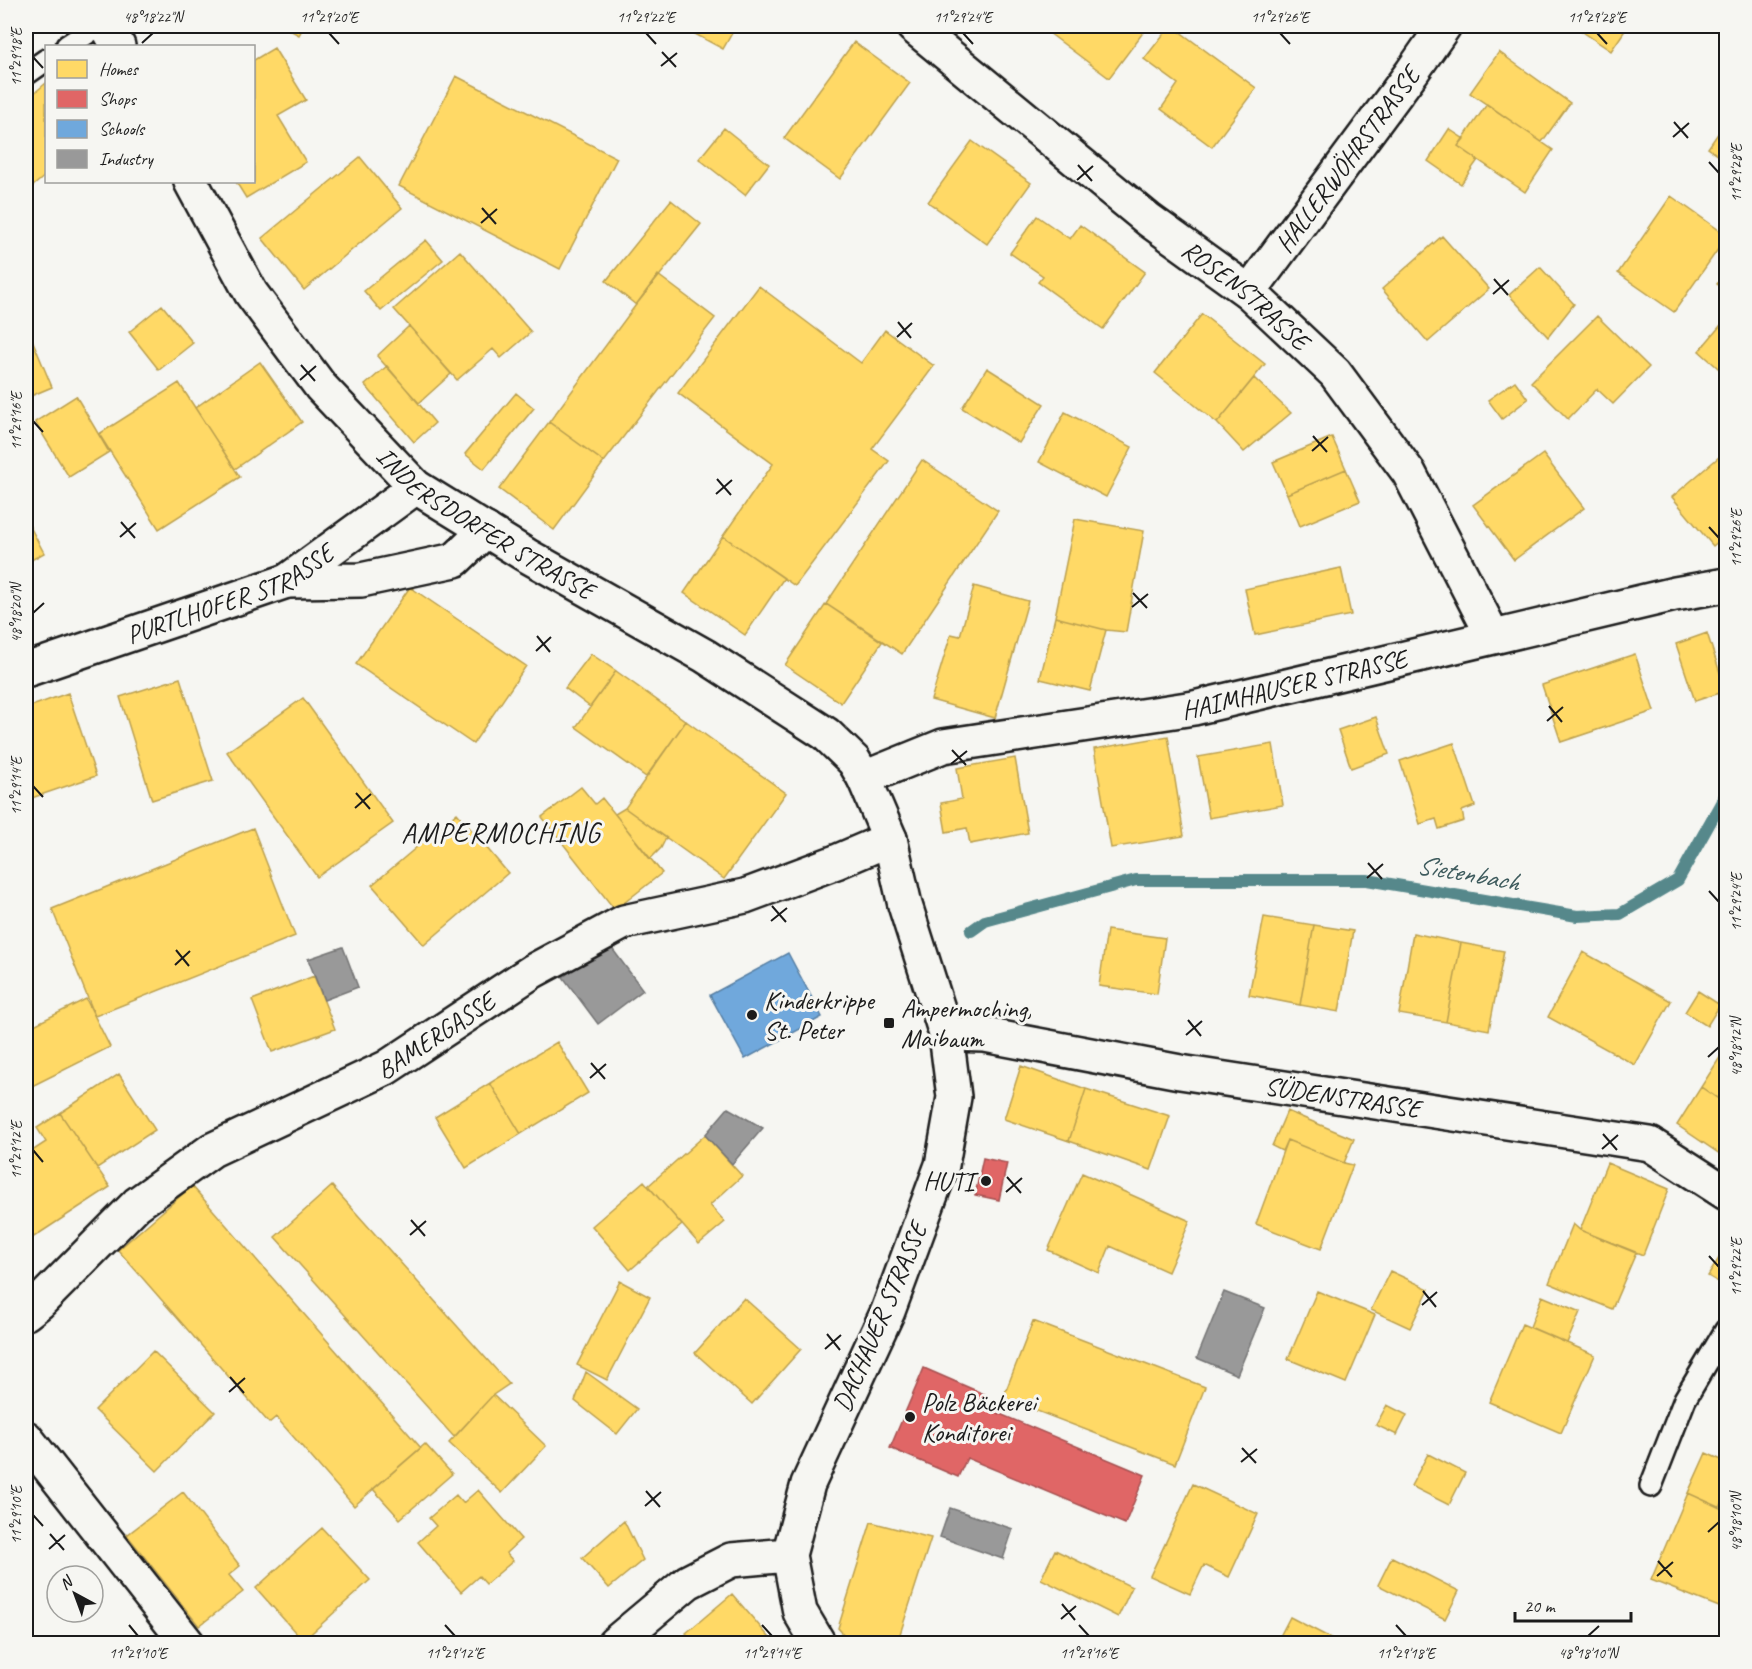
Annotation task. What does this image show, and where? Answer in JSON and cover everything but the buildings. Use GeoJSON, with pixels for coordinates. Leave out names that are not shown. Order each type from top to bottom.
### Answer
{"type":"FeatureCollection","features":[{"type":"Feature","properties":{"kind":"street"},"geometry":{"type":"LineString","coordinates":[[107,26],[117,45]]}},
{"type":"Feature","properties":{"kind":"street","name":"ROSENSTRASSE"},"geometry":{"type":"LineString","coordinates":[[914,26],[1149,220],[1249,292],[1335,373],[1409,473],[1493,636]]}},
{"type":"Feature","properties":{"kind":"street","name":"HALLERWÖHRSTRASSE"},"geometry":{"type":"LineString","coordinates":[[1249,292],[1412,72],[1443,26]]}},
{"type":"Feature","properties":{"kind":"street","name":"INDERSDORFER STRASSE"},"geometry":{"type":"LineString","coordinates":[[192,183],[251,293],[321,387],[416,487],[705,656],[826,734],[854,761],[864,778]]}},
{"type":"Feature","properties":{"kind":"street","name":"PURTLHOFER STRASSE"},"geometry":{"type":"LineString","coordinates":[[26,670],[287,581],[416,487]]}},
{"type":"Feature","properties":{"kind":"street"},"geometry":{"type":"LineString","coordinates":[[287,581],[361,580],[455,560],[486,530]]}},
{"type":"Feature","properties":{"kind":"street","name":"HAIMHAUSER STRASSE"},"geometry":{"type":"LineString","coordinates":[[864,778],[943,746],[1194,708],[1493,636],[1675,594],[1726,585]]}},
{"type":"Feature","properties":{"kind":"street","name":"DACHAUER STRASSE"},"geometry":{"type":"LineString","coordinates":[[819,1644],[800,1612],[789,1555],[808,1484],[888,1311],[942,1165],[954,1097],[946,1034],[905,905],[890,838],[864,778]]}},
{"type":"Feature","properties":{"kind":"street","name":"BAMERGASSE"},"geometry":{"type":"LineString","coordinates":[[26,1313],[40,1302],[137,1204],[212,1150],[386,1068],[533,971],[624,921],[745,896],[836,862],[890,838]]}},
{"type":"Feature","properties":{"kind":"street","name":"SÜDENSTRASSE"},"geometry":{"type":"LineString","coordinates":[[946,1034],[985,1035],[1180,1072],[1650,1144],[1726,1192]]}},
{"type":"Feature","properties":{"kind":"street"},"geometry":{"type":"LineString","coordinates":[[26,1438],[188,1644]]}},
{"type":"Feature","properties":{"kind":"street"},"geometry":{"type":"LineString","coordinates":[[614,1644],[688,1582],[731,1560],[789,1555]]}},
{"type":"Feature","properties":{"kind":"lane"},"geometry":{"type":"LineString","coordinates":[[69,45],[98,26]]}},
{"type":"Feature","properties":{"kind":"lane"},"geometry":{"type":"LineString","coordinates":[[26,74],[45,61]]}},
{"type":"Feature","properties":{"kind":"lane"},"geometry":{"type":"LineString","coordinates":[[1651,1486],[1685,1399],[1726,1330]]}},
{"type":"Feature","properties":{"kind":"waterway","name":"Sietenbach"},"geometry":{"type":"LineString","coordinates":[[971,931],[985,921],[1136,880],[1367,880],[1577,916],[1620,914],[1678,880],[1726,794]]}},
{"type":"Feature","properties":{"kind":"place","name":"Kinderkrippe St. Peter"},"geometry":{"type":"Point","coordinates":[752,1015]}},
{"type":"Feature","properties":{"kind":"place","name":"Ampermoching, Maibaum"},"geometry":{"type":"Point","coordinates":[889,1023]}},
{"type":"Feature","properties":{"kind":"place","name":"HUTI"},"geometry":{"type":"Point","coordinates":[986,1181]}},
{"type":"Feature","properties":{"kind":"place","name":"Polz Bäckerei Konditorei"},"geometry":{"type":"Point","coordinates":[910,1417]}},
{"type":"Feature","properties":{"kind":"district","name":"AMPERMOCHING"},"geometry":{"type":"Point","coordinates":[501,832]}}]}
